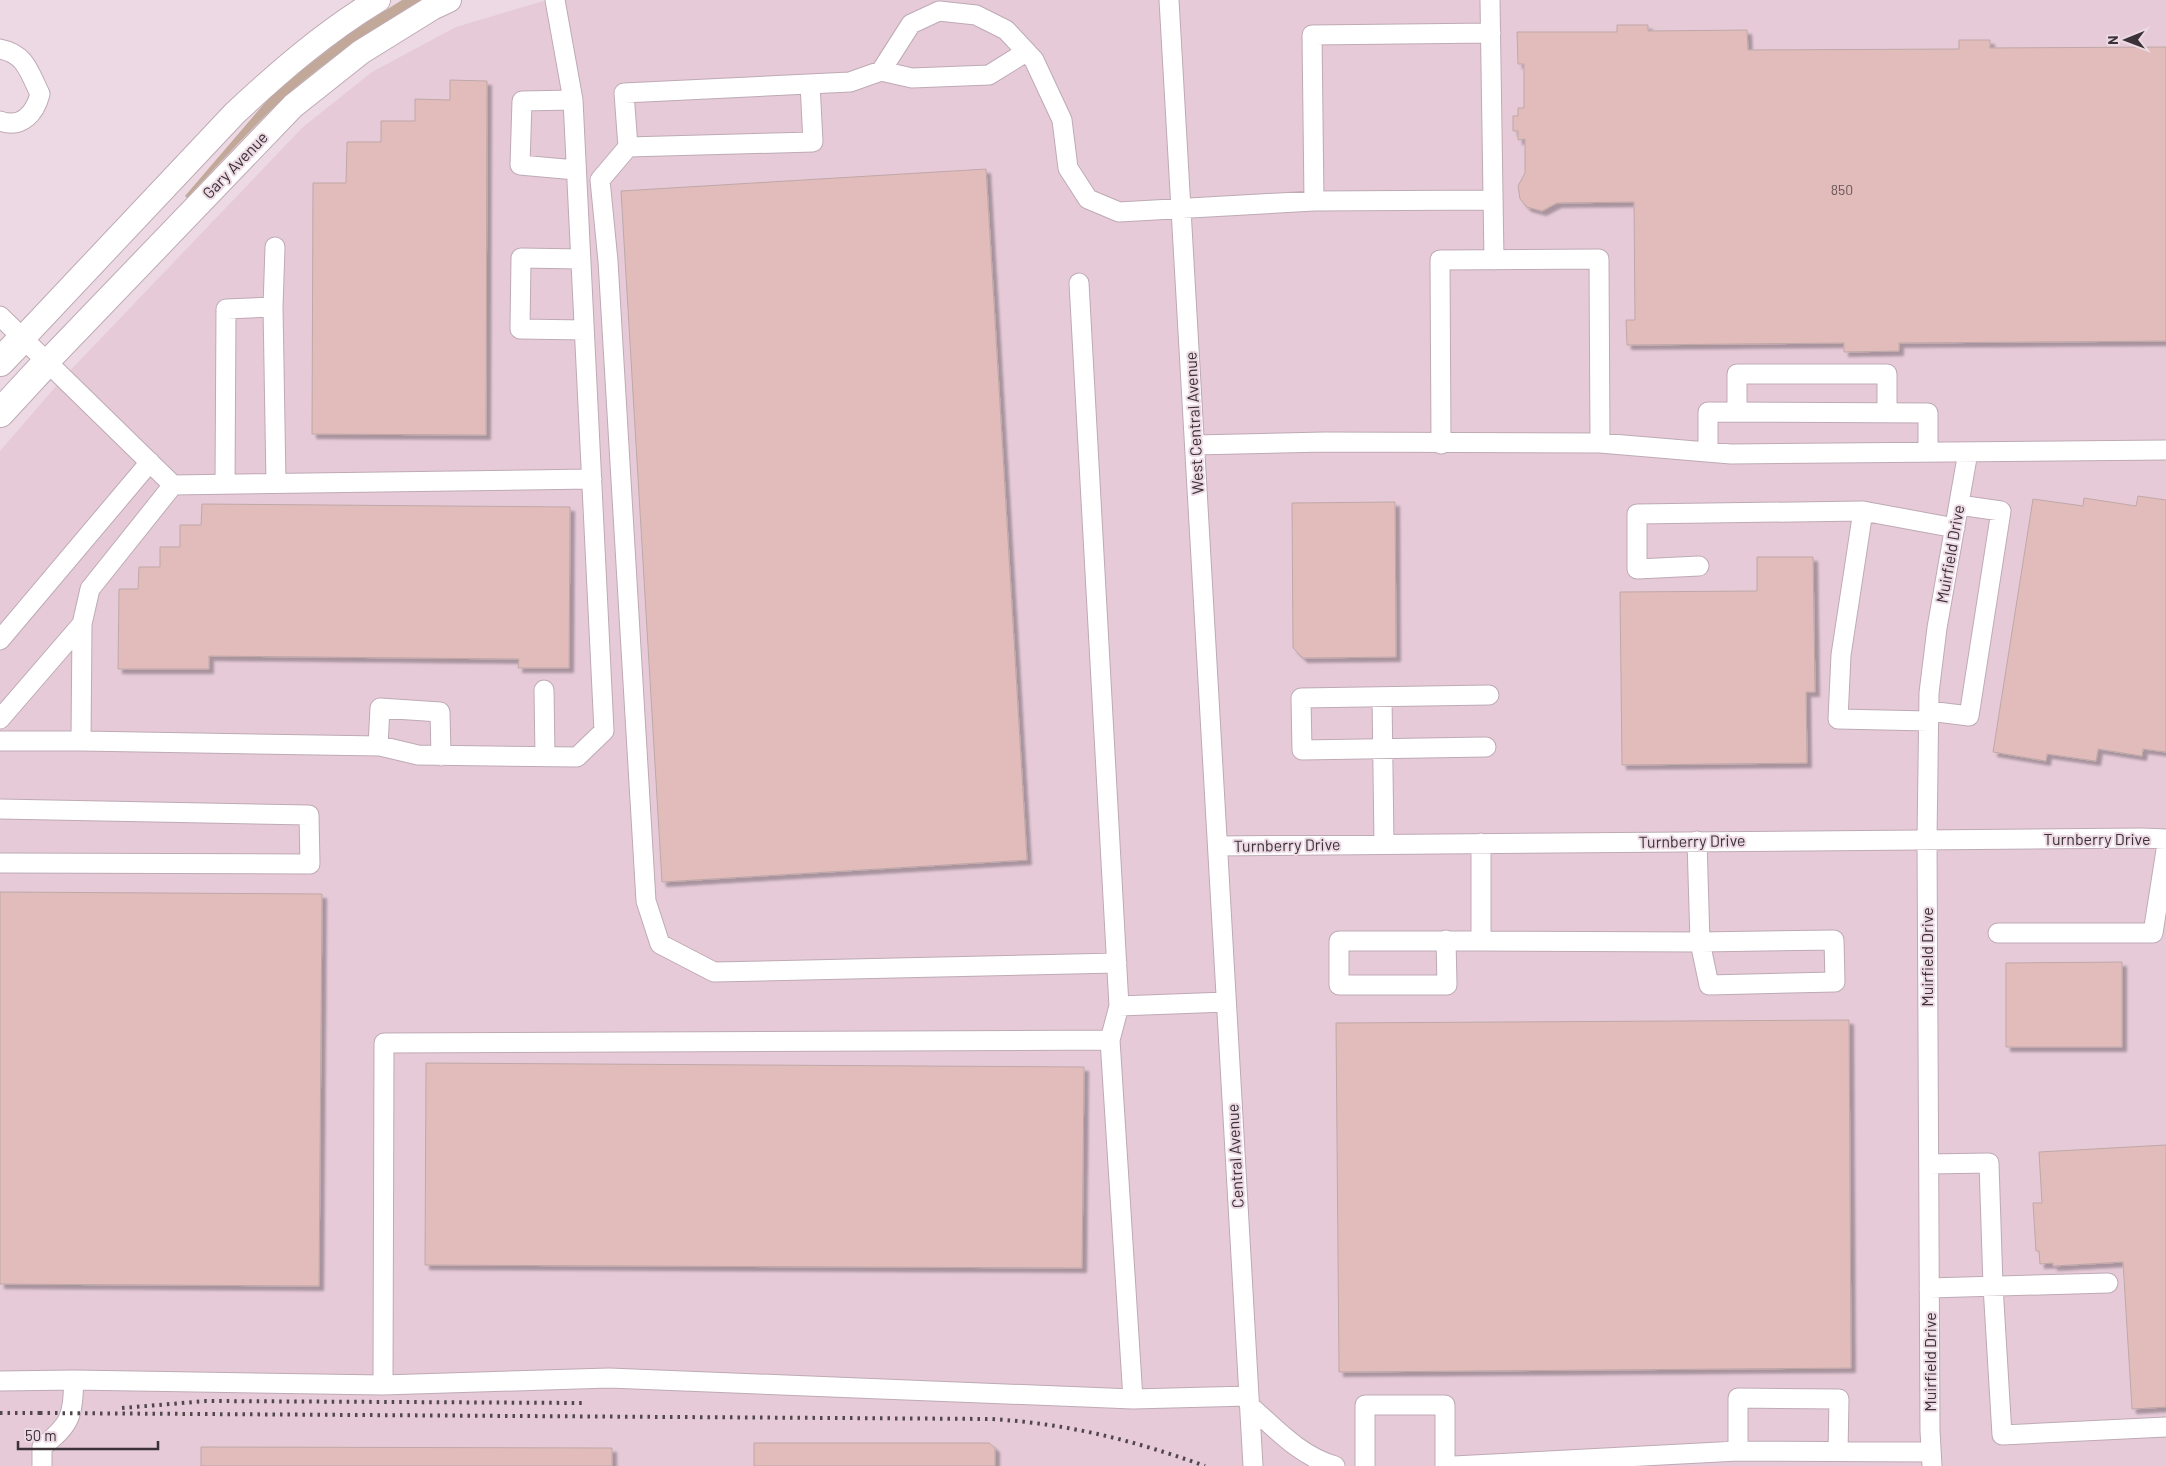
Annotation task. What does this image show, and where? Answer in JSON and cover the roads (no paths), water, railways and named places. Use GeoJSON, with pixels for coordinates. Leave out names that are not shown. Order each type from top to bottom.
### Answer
{"type":"FeatureCollection","features":[{"type":"Feature","properties":{"kind":"highway"},"geometry":{"type":"LineString","coordinates":[[0,362],[23,338]]}},
{"type":"Feature","properties":{"kind":"highway"},"geometry":{"type":"LineString","coordinates":[[0,413],[48,362]]}},
{"type":"Feature","properties":{"kind":"main road"},"geometry":{"type":"LineString","coordinates":[[23,338],[236,113],[266,84],[315,42],[378,0]]}},
{"type":"Feature","properties":{"kind":"main road","name":"Gary Avenue"},"geometry":{"type":"LineString","coordinates":[[48,362],[293,106],[361,52],[432,8],[449,0]]}},
{"type":"Feature","properties":{"kind":"street"},"geometry":{"type":"LineString","coordinates":[[0,741],[378,746],[418,756],[577,757],[604,731],[573,100],[555,0]]}},
{"type":"Feature","properties":{"kind":"street","name":"West Central Avenue"},"geometry":{"type":"LineString","coordinates":[[1169,0],[1218,846]]}},
{"type":"Feature","properties":{"kind":"street"},"geometry":{"type":"LineString","coordinates":[[1490,0],[1494,260]]}},
{"type":"Feature","properties":{"kind":"street"},"geometry":{"type":"LineString","coordinates":[[881,71],[911,24],[939,11],[976,15],[1006,30],[1034,60],[1062,120],[1068,168],[1088,199],[1119,212],[1314,201],[1492,200]]}},
{"type":"Feature","properties":{"kind":"street"},"geometry":{"type":"LineString","coordinates":[[1314,201],[1312,35],[1491,33]]}},
{"type":"Feature","properties":{"kind":"street"},"geometry":{"type":"LineString","coordinates":[[0,49],[14,52],[23,60],[40,94],[37,107],[27,119],[16,123],[0,121]]}},
{"type":"Feature","properties":{"kind":"street"},"geometry":{"type":"LineString","coordinates":[[1026,52],[989,76],[912,78],[881,71],[850,82],[624,93],[628,147],[600,180],[608,260],[646,901],[660,944],[714,972],[1117,963]]}},
{"type":"Feature","properties":{"kind":"street"},"geometry":{"type":"LineString","coordinates":[[628,147],[813,142],[810,84]]}},
{"type":"Feature","properties":{"kind":"street"},"geometry":{"type":"LineString","coordinates":[[573,100],[522,101],[520,165],[576,170]]}},
{"type":"Feature","properties":{"kind":"street"},"geometry":{"type":"LineString","coordinates":[[275,247],[273,308],[276,484]]}},
{"type":"Feature","properties":{"kind":"street"},"geometry":{"type":"LineString","coordinates":[[581,259],[521,258],[520,329],[584,330]]}},
{"type":"Feature","properties":{"kind":"street"},"geometry":{"type":"LineString","coordinates":[[1441,444],[1440,260],[1599,260],[1600,443]]}},
{"type":"Feature","properties":{"kind":"street"},"geometry":{"type":"LineString","coordinates":[[1079,283],[1119,1006],[1110,1040],[1133,1399]]}},
{"type":"Feature","properties":{"kind":"street"},"geometry":{"type":"LineString","coordinates":[[225,484],[226,309],[273,308]]}},
{"type":"Feature","properties":{"kind":"street"},"geometry":{"type":"LineString","coordinates":[[0,316],[173,485],[592,479]]}},
{"type":"Feature","properties":{"kind":"street"},"geometry":{"type":"LineString","coordinates":[[1737,412],[1737,374],[1887,374],[1887,412]]}},
{"type":"Feature","properties":{"kind":"street"},"geometry":{"type":"LineString","coordinates":[[1708,452],[1708,412],[1928,413],[1928,452]]}},
{"type":"Feature","properties":{"kind":"street"},"geometry":{"type":"LineString","coordinates":[[1195,445],[1324,442],[1441,444],[1600,443],[1730,454],[2166,450]]}},
{"type":"Feature","properties":{"kind":"street","name":"Muirfield Drive"},"geometry":{"type":"LineString","coordinates":[[1932,1459],[1928,1164],[1927,839],[1929,716],[1937,628],[1968,452]]}},
{"type":"Feature","properties":{"kind":"street"},"geometry":{"type":"LineString","coordinates":[[0,640],[150,462]]}},
{"type":"Feature","properties":{"kind":"street"},"geometry":{"type":"LineString","coordinates":[[81,741],[82,624],[90,589],[173,485]]}},
{"type":"Feature","properties":{"kind":"street"},"geometry":{"type":"LineString","coordinates":[[1863,512],[1841,655],[1838,719],[1969,716],[2001,511],[1959,505]]}},
{"type":"Feature","properties":{"kind":"street"},"geometry":{"type":"LineString","coordinates":[[1699,566],[1637,569],[1637,514],[1863,512],[1955,528]]}},
{"type":"Feature","properties":{"kind":"street"},"geometry":{"type":"LineString","coordinates":[[0,719],[82,624]]}},
{"type":"Feature","properties":{"kind":"street"},"geometry":{"type":"LineString","coordinates":[[544,690],[545,757]]}},
{"type":"Feature","properties":{"kind":"street"},"geometry":{"type":"LineString","coordinates":[[1486,748],[1302,750],[1301,698],[1489,696]]}},
{"type":"Feature","properties":{"kind":"street"},"geometry":{"type":"LineString","coordinates":[[1382,697],[1384,844]]}},
{"type":"Feature","properties":{"kind":"street"},"geometry":{"type":"LineString","coordinates":[[378,746],[380,708],[440,712],[441,756]]}},
{"type":"Feature","properties":{"kind":"street"},"geometry":{"type":"LineString","coordinates":[[0,810],[309,815],[310,864],[0,863]]}},
{"type":"Feature","properties":{"kind":"street","name":"Turnberry Drive"},"geometry":{"type":"LineString","coordinates":[[1218,846],[1927,839],[2166,839]]}},
{"type":"Feature","properties":{"kind":"street"},"geometry":{"type":"LineString","coordinates":[[1446,940],[1446,985],[1339,985],[1339,941],[1446,940],[1700,942],[1834,940],[1835,982],[1709,985],[1700,942],[1697,842]]}},
{"type":"Feature","properties":{"kind":"street"},"geometry":{"type":"LineString","coordinates":[[1481,843],[1481,941]]}},
{"type":"Feature","properties":{"kind":"street","name":"Central Avenue"},"geometry":{"type":"LineString","coordinates":[[1218,846],[1253,1466]]}},
{"type":"Feature","properties":{"kind":"street"},"geometry":{"type":"LineString","coordinates":[[1998,933],[2153,934],[2166,850]]}},
{"type":"Feature","properties":{"kind":"street"},"geometry":{"type":"LineString","coordinates":[[1119,1006],[1226,1002]]}},
{"type":"Feature","properties":{"kind":"street"},"geometry":{"type":"LineString","coordinates":[[383,1384],[384,1043],[1110,1040]]}},
{"type":"Feature","properties":{"kind":"street"},"geometry":{"type":"LineString","coordinates":[[1928,1164],[1990,1163],[1993,1286],[2002,1435],[2166,1427]]}},
{"type":"Feature","properties":{"kind":"street"},"geometry":{"type":"LineString","coordinates":[[1930,1288],[2108,1283]]}},
{"type":"Feature","properties":{"kind":"street"},"geometry":{"type":"LineString","coordinates":[[0,1381],[74,1380],[383,1384],[609,1378],[1133,1399],[1249,1401],[1301,1451],[1320,1462],[1335,1466]]}},
{"type":"Feature","properties":{"kind":"street"},"geometry":{"type":"LineString","coordinates":[[42,1466],[42,1447],[61,1432],[72,1413],[74,1380]]}},
{"type":"Feature","properties":{"kind":"street"},"geometry":{"type":"LineString","coordinates":[[1738,1451],[1738,1398],[1747,1398],[1839,1399],[1838,1452]]}},
{"type":"Feature","properties":{"kind":"street"},"geometry":{"type":"LineString","coordinates":[[1365,1466],[1365,1404],[1445,1405],[1445,1466]]}},
{"type":"Feature","properties":{"kind":"street"},"geometry":{"type":"LineString","coordinates":[[1454,1466],[1738,1451],[1838,1452],[1932,1459]]}},
{"type":"Feature","properties":{"kind":"railway"},"geometry":{"type":"LineString","coordinates":[[122,1408],[206,1401],[582,1403]]}},
{"type":"Feature","properties":{"kind":"railway"},"geometry":{"type":"LineString","coordinates":[[0,1413],[45,1413]]}},
{"type":"Feature","properties":{"kind":"railway"},"geometry":{"type":"LineString","coordinates":[[40,1413],[992,1419],[1074,1429],[1152,1448],[1205,1466]]}}]}
